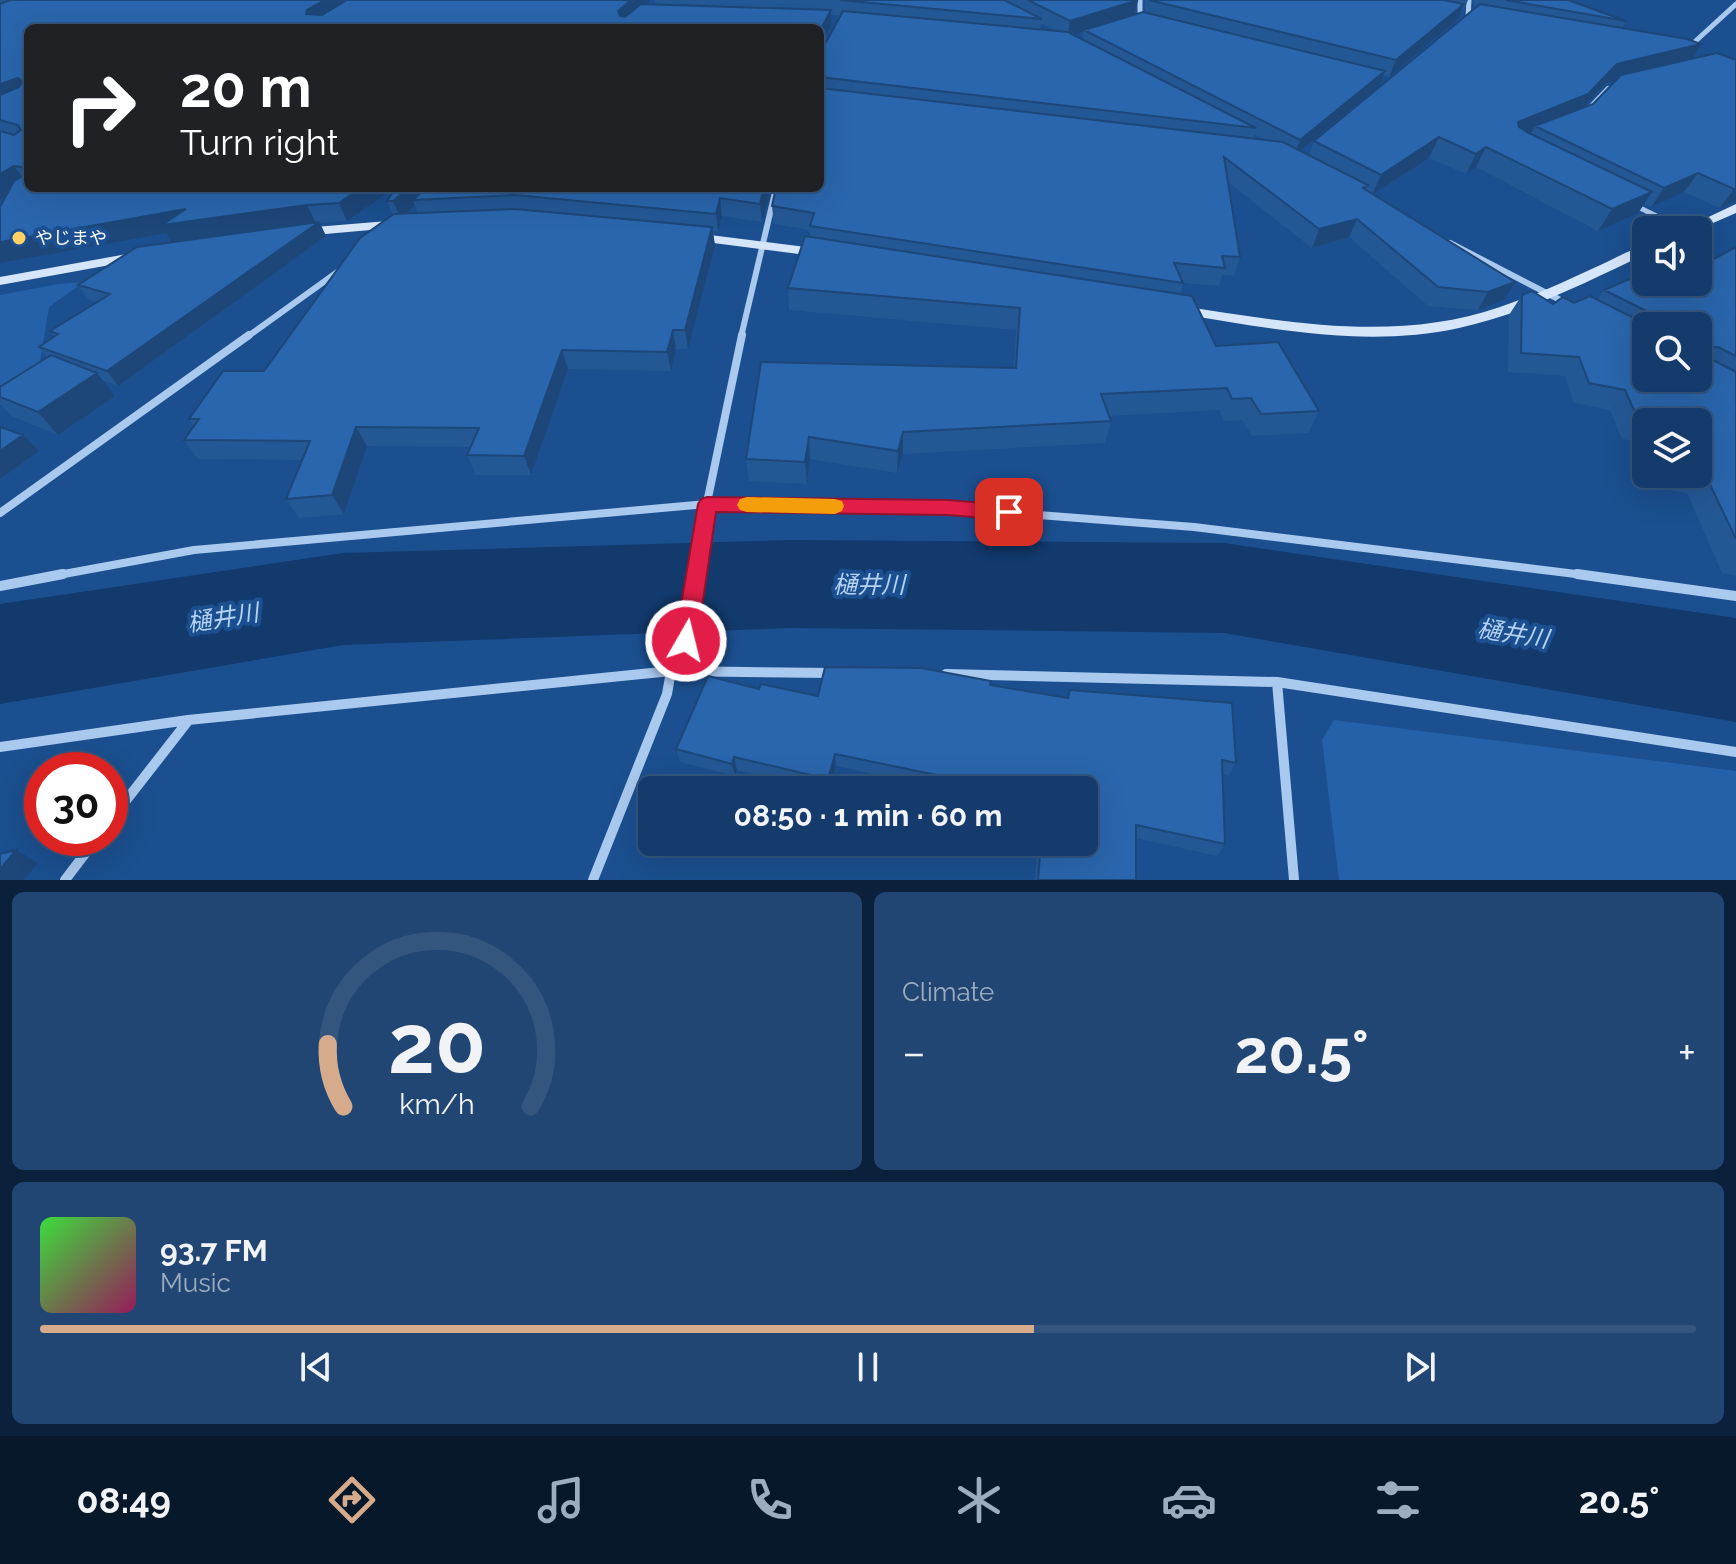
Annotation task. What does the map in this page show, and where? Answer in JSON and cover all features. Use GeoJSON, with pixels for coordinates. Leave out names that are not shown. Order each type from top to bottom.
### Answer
{"type":"FeatureCollection","features":[{"type":"Feature","properties":{"kind":"street"},"geometry":{"type":"LineString","coordinates":[[1140,0],[1140,20]]}},
{"type":"Feature","properties":{"kind":"street"},"geometry":{"type":"LineString","coordinates":[[1469,0],[1470,16]]}},
{"type":"Feature","properties":{"kind":"street"},"geometry":{"type":"LineString","coordinates":[[1692,57],[1682,54],[1735,2]]}},
{"type":"Feature","properties":{"kind":"street"},"geometry":{"type":"LineString","coordinates":[[1455,14],[1470,16]]}},
{"type":"Feature","properties":{"kind":"street"},"geometry":{"type":"LineString","coordinates":[[1459,26],[1470,16]]}},
{"type":"Feature","properties":{"kind":"street"},"geometry":{"type":"LineString","coordinates":[[1125,24],[1140,20],[1155,23]]}},
{"type":"Feature","properties":{"kind":"street"},"geometry":{"type":"LineString","coordinates":[[593,880],[667,694],[671,671],[686,641],[704,517],[761,243],[775,192]]}},
{"type":"Feature","properties":{"kind":"street"},"geometry":{"type":"LineString","coordinates":[[1712,219],[1736,208]]}},
{"type":"Feature","properties":{"kind":"street"},"geometry":{"type":"LineString","coordinates":[[392,233],[412,224]]}},
{"type":"Feature","properties":{"kind":"street"},"geometry":{"type":"LineString","coordinates":[[285,235],[412,224]]}},
{"type":"Feature","properties":{"kind":"street"},"geometry":{"type":"LineString","coordinates":[[1436,235],[1575,308]]}},
{"type":"Feature","properties":{"kind":"street"},"geometry":{"type":"LineString","coordinates":[[686,236],[838,255]]}},
{"type":"Feature","properties":{"kind":"street"},"geometry":{"type":"LineString","coordinates":[[0,281],[149,254]]}},
{"type":"Feature","properties":{"kind":"street"},"geometry":{"type":"LineString","coordinates":[[1163,307],[1302,329],[1407,332],[1461,324],[1547,293],[1632,255]]}},
{"type":"Feature","properties":{"kind":"street"},"geometry":{"type":"LineString","coordinates":[[0,513],[353,260]]}},
{"type":"Feature","properties":{"kind":"street"},"geometry":{"type":"LineString","coordinates":[[0,586],[194,550],[707,504],[948,508],[1194,527],[1452,557],[1736,596]]}},
{"type":"Feature","properties":{"kind":"street"},"geometry":{"type":"LineString","coordinates":[[0,747],[188,720],[671,671],[845,673]]}},
{"type":"Feature","properties":{"kind":"street"},"geometry":{"type":"LineString","coordinates":[[940,674],[1277,682],[1736,752]]}},
{"type":"Feature","properties":{"kind":"street"},"geometry":{"type":"LineString","coordinates":[[1277,682],[1294,880]]}},
{"type":"Feature","properties":{"kind":"street"},"geometry":{"type":"LineString","coordinates":[[128,798],[188,720]]}},
{"type":"Feature","properties":{"kind":"street"},"geometry":{"type":"LineString","coordinates":[[65,880],[83,856]]}},
{"type":"Feature","properties":{"kind":"lane"},"geometry":{"type":"LineString","coordinates":[[1580,118],[1608,88],[1623,84]]}},
{"type":"Feature","properties":{"kind":"lane"},"geometry":{"type":"LineString","coordinates":[[1632,203],[1658,216]]}},
{"type":"Feature","properties":{"kind":"shaded area"},"geometry":{"type":"Polygon","coordinates":[[[84,282],[49,307],[39,368],[0,396],[0,295],[84,282]]]}},
{"type":"Feature","properties":{"kind":"shaded area"},"geometry":{"type":"Polygon","coordinates":[[[1334,720],[1736,771],[1736,880],[1339,880],[1322,740],[1334,720]]]}},
{"type":"Feature","properties":{"kind":"building"},"geometry":{"type":"Polygon","coordinates":[[[10,0],[325,0],[307,10],[306,14],[322,15],[347,0],[631,0],[618,11],[620,16],[625,17],[641,4],[831,10],[824,24],[24,24],[24,167],[14,166],[0,174],[0,131],[14,135],[21,130],[18,125],[0,120],[0,95],[19,87],[22,82],[18,78],[0,84],[0,4],[10,0]]]}},
{"type":"Feature","properties":{"kind":"building"},"geometry":{"type":"Polygon","coordinates":[[[840,0],[1004,0],[1042,19],[840,0]]]}},
{"type":"Feature","properties":{"kind":"building"},"geometry":{"type":"Polygon","coordinates":[[[1028,0],[1138,0],[1070,21],[1028,0]]]}},
{"type":"Feature","properties":{"kind":"building"},"geometry":{"type":"Polygon","coordinates":[[[1149,0],[1443,0],[1464,4],[1396,60],[1149,0]]]}},
{"type":"Feature","properties":{"kind":"building"},"geometry":{"type":"Polygon","coordinates":[[[1506,0],[1568,0],[1626,21],[1506,0]]]}},
{"type":"Feature","properties":{"kind":"building"},"geometry":{"type":"Polygon","coordinates":[[[1480,4],[1687,39],[1701,44],[1617,64],[1588,94],[1518,122],[1519,127],[1527,132],[1652,192],[1612,209],[1486,147],[1476,154],[1439,137],[1381,175],[1314,141],[1480,4]]]}},
{"type":"Feature","properties":{"kind":"building"},"geometry":{"type":"Polygon","coordinates":[[[843,11],[1068,32],[1256,128],[824,77],[824,46],[843,11]]]}},
{"type":"Feature","properties":{"kind":"building"},"geometry":{"type":"Polygon","coordinates":[[[1143,12],[1385,71],[1300,140],[1084,30],[1143,12]]]}},
{"type":"Feature","properties":{"kind":"building"},"geometry":{"type":"Polygon","coordinates":[[[1717,53],[1736,60],[1736,189],[1698,173],[1664,188],[1535,126],[1593,104],[1621,75],[1717,53]]]}},
{"type":"Feature","properties":{"kind":"building"},"geometry":{"type":"Polygon","coordinates":[[[824,88],[1283,142],[1368,185],[1363,188],[1515,282],[1488,292],[1438,287],[1357,219],[1319,229],[1224,157],[1240,257],[1222,256],[1225,268],[1174,263],[1183,283],[810,226],[814,213],[772,206],[775,192],[824,192],[824,88]]]}},
{"type":"Feature","properties":{"kind":"building"},"geometry":{"type":"Polygon","coordinates":[[[24,175],[24,192],[355,192],[339,203],[162,225],[186,209],[0,242],[0,207],[14,181],[24,175]]]}},
{"type":"Feature","properties":{"kind":"building"},"geometry":{"type":"Polygon","coordinates":[[[393,192],[404,192],[393,201],[387,201],[393,192]]]}},
{"type":"Feature","properties":{"kind":"building"},"geometry":{"type":"Polygon","coordinates":[[[422,192],[763,192],[760,204],[720,198],[716,214],[515,195],[413,200],[422,192]]]}},
{"type":"Feature","properties":{"kind":"building"},"geometry":{"type":"Polygon","coordinates":[[[515,209],[712,227],[685,330],[673,330],[667,352],[562,350],[524,456],[467,455],[479,428],[356,427],[332,495],[286,499],[310,441],[184,440],[199,419],[189,419],[223,371],[264,371],[360,238],[394,214],[515,209]]]}},
{"type":"Feature","properties":{"kind":"building"},"geometry":{"type":"Polygon","coordinates":[[[319,222],[107,371],[39,347],[58,334],[50,331],[110,294],[78,285],[137,247],[319,222]]]}},
{"type":"Feature","properties":{"kind":"building"},"geometry":{"type":"Polygon","coordinates":[[[805,236],[1192,296],[1216,346],[1278,342],[1319,411],[1261,414],[1251,398],[1232,399],[1227,388],[1101,394],[1111,421],[903,432],[898,451],[809,437],[805,462],[746,459],[761,362],[1016,368],[1020,308],[788,288],[805,236]]]}},
{"type":"Feature","properties":{"kind":"building"},"geometry":{"type":"Polygon","coordinates":[[[1736,247],[1736,356],[1712,347],[1712,312],[1649,312],[1604,290],[1632,278],[1632,296],[1712,296],[1712,260],[1736,247]]]}},
{"type":"Feature","properties":{"kind":"building"},"geometry":{"type":"Polygon","coordinates":[[[1532,291],[1553,304],[1563,297],[1574,303],[1590,296],[1632,317],[1632,392],[1712,392],[1712,360],[1736,372],[1736,539],[1712,488],[1712,408],[1633,408],[1625,390],[1589,383],[1579,357],[1521,353],[1522,295],[1532,291]]]}},
{"type":"Feature","properties":{"kind":"building"},"geometry":{"type":"Polygon","coordinates":[[[51,355],[97,373],[38,412],[0,397],[0,387],[51,355]]]}},
{"type":"Feature","properties":{"kind":"building"},"geometry":{"type":"Polygon","coordinates":[[[0,427],[23,435],[0,451],[0,427]]]}},
{"type":"Feature","properties":{"kind":"building"},"geometry":{"type":"Polygon","coordinates":[[[825,667],[921,668],[991,681],[990,685],[1068,698],[1070,690],[1232,703],[1236,763],[1222,760],[1225,844],[1136,825],[1136,880],[1038,880],[1040,856],[1098,856],[1098,776],[941,776],[835,754],[829,776],[815,776],[734,757],[732,764],[676,749],[708,676],[759,689],[761,684],[818,696],[825,667]]]}},
{"type":"Feature","properties":{"kind":"building"},"geometry":{"type":"Polygon","coordinates":[[[16,850],[0,869],[0,854],[16,850]]]}},
{"type":"Feature","properties":{"kind":"waterway","name":"樋井川"},"geometry":{"type":"LineString","coordinates":[[0,654],[343,599],[791,584],[1224,588],[1736,670]]}},
{"type":"Feature","properties":{"kind":"slow traffic"},"geometry":{"type":"LineString","coordinates":[[747,505],[835,506]]}},
{"type":"Feature","properties":{"kind":"place","name":"やじまや"},"geometry":{"type":"Point","coordinates":[19,238]}},
{"type":"Feature","properties":{"kind":"route"},"geometry":{"type":"LineString","coordinates":[[686,641],[707,504],[1009,512]]}}]}
